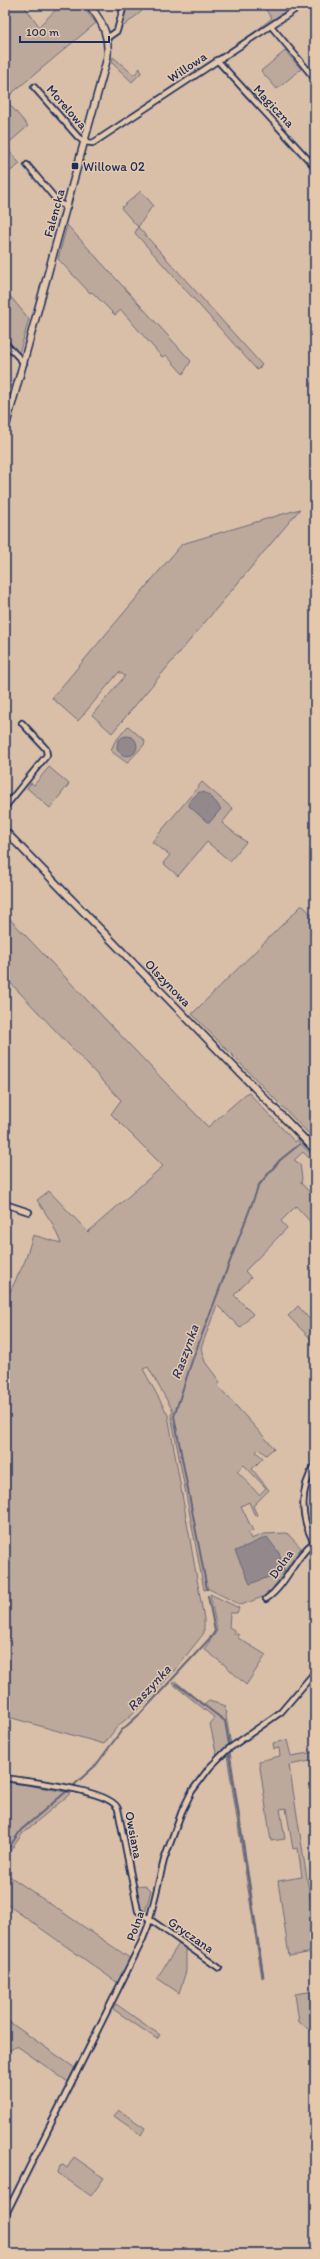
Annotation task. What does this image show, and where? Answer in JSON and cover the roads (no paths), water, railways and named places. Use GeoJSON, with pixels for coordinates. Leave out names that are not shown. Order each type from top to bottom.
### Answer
{"type":"FeatureCollection","features":[{"type":"Feature","properties":{"kind":"street","name":"Falencka"},"geometry":{"type":"LineString","coordinates":[[5,429],[7,416],[24,363],[107,59],[107,38],[102,22],[89,5]]}},
{"type":"Feature","properties":{"kind":"street"},"geometry":{"type":"LineString","coordinates":[[107,38],[117,31],[124,5]]}},
{"type":"Feature","properties":{"kind":"street","name":"Willowa"},"geometry":{"type":"LineString","coordinates":[[84,142],[94,142],[302,5]]}},
{"type":"Feature","properties":{"kind":"street"},"geometry":{"type":"LineString","coordinates":[[270,26],[315,79]]}},
{"type":"Feature","properties":{"kind":"street","name":"Magiczna"},"geometry":{"type":"LineString","coordinates":[[217,60],[315,166]]}},
{"type":"Feature","properties":{"kind":"street","name":"Morelowa"},"geometry":{"type":"LineString","coordinates":[[34,87],[84,142]]}},
{"type":"Feature","properties":{"kind":"street"},"geometry":{"type":"LineString","coordinates":[[27,165],[59,203],[66,207]]}},
{"type":"Feature","properties":{"kind":"street"},"geometry":{"type":"LineString","coordinates":[[5,343],[24,363]]}},
{"type":"Feature","properties":{"kind":"street"},"geometry":{"type":"LineString","coordinates":[[5,807],[47,754],[46,749],[22,723]]}},
{"type":"Feature","properties":{"kind":"street","name":"Olszynowa"},"geometry":{"type":"LineString","coordinates":[[5,831],[315,1150]]}},
{"type":"Feature","properties":{"kind":"street"},"geometry":{"type":"LineString","coordinates":[[5,1204],[29,1212]]}},
{"type":"Feature","properties":{"kind":"street"},"geometry":{"type":"LineString","coordinates":[[314,1543],[306,1522],[303,1496],[305,1482],[315,1465]]}},
{"type":"Feature","properties":{"kind":"street","name":"Dolna"},"geometry":{"type":"LineString","coordinates":[[266,1599],[277,1588],[305,1549],[314,1543]]}},
{"type":"Feature","properties":{"kind":"street","name":"Polna"},"geometry":{"type":"LineString","coordinates":[[5,2216],[126,1976],[146,1932],[170,1841],[182,1811],[198,1782],[227,1750],[281,1712],[315,1672]]}},
{"type":"Feature","properties":{"kind":"street","name":"Owsiana"},"geometry":{"type":"LineString","coordinates":[[5,1778],[64,1787],[100,1795],[116,1804],[137,1907],[139,1912],[149,1920]]}},
{"type":"Feature","properties":{"kind":"street","name":"Gryczana"},"geometry":{"type":"LineString","coordinates":[[149,1920],[219,1968]]}},
{"type":"Feature","properties":{"kind":"waterway","name":"Raszynka"},"geometry":{"type":"LineString","coordinates":[[310,1135],[315,1130]]}},
{"type":"Feature","properties":{"kind":"waterway","name":"Raszynka"},"geometry":{"type":"LineString","coordinates":[[207,1589],[174,1416],[192,1361],[259,1185],[280,1160],[300,1144]]}},
{"type":"Feature","properties":{"kind":"waterway","name":"Raszynka"},"geometry":{"type":"LineString","coordinates":[[74,1785],[96,1765],[122,1730],[141,1713],[212,1636],[215,1631],[208,1596]]}},
{"type":"Feature","properties":{"kind":"waterway"},"geometry":{"type":"LineString","coordinates":[[176,1684],[225,1721],[229,1744]]}},
{"type":"Feature","properties":{"kind":"waterway"},"geometry":{"type":"LineString","coordinates":[[229,1755],[263,1976]]}},
{"type":"Feature","properties":{"kind":"waterway","name":"Raszynka"},"geometry":{"type":"LineString","coordinates":[[5,1853],[21,1830],[67,1791]]}},
{"type":"Feature","properties":{"kind":"place","name":"Willowa 02"},"geometry":{"type":"Point","coordinates":[75,166]}}]}
